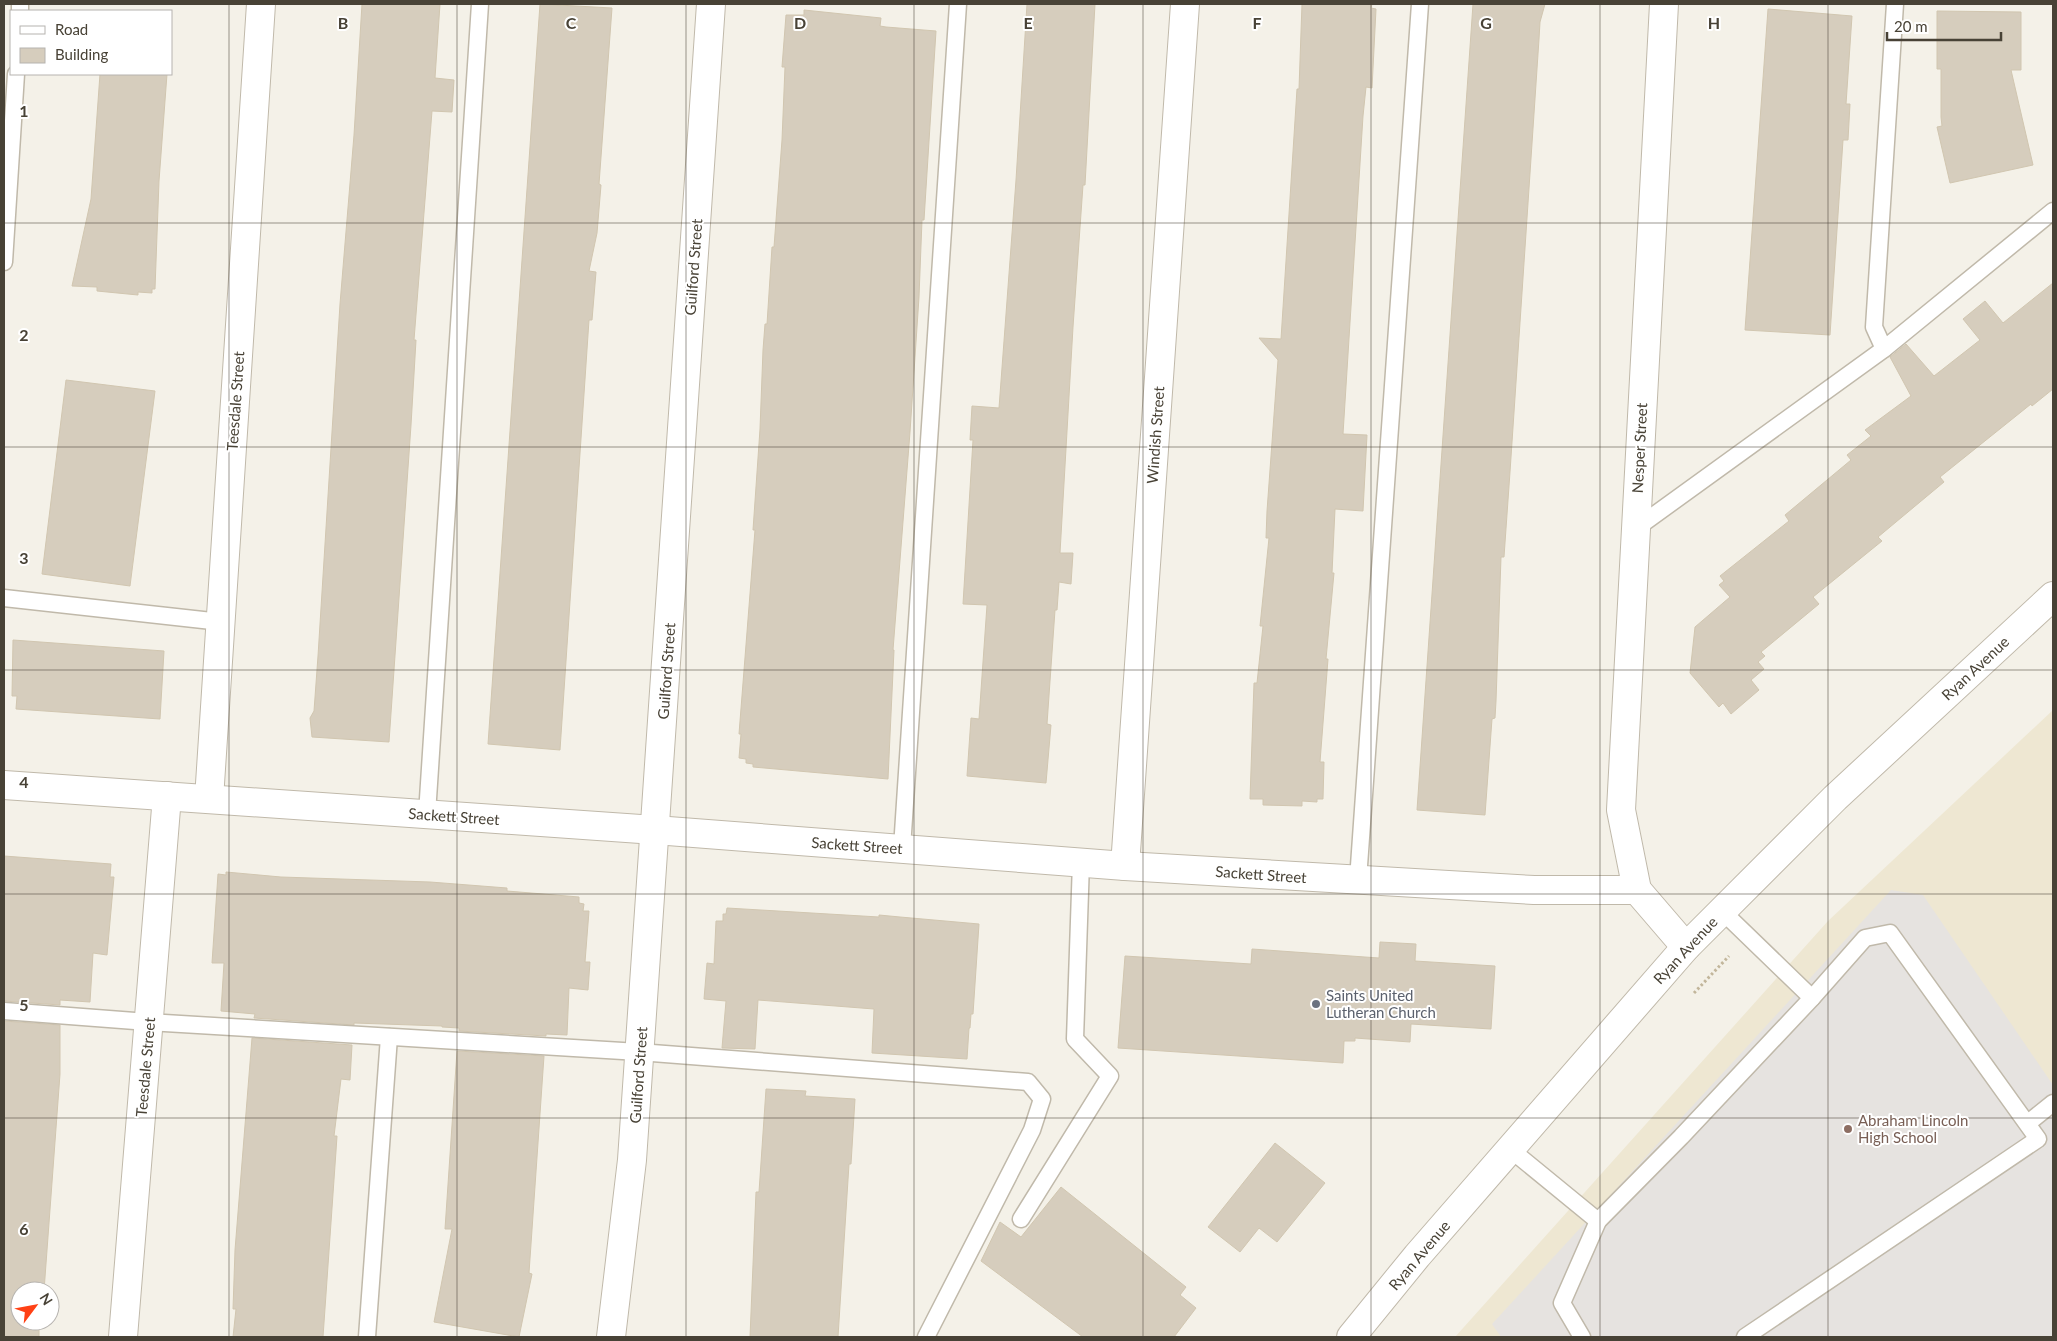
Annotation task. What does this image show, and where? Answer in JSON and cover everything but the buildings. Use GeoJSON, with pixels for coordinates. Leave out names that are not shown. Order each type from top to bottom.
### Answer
{"type":"FeatureCollection","features":[{"type":"Feature","properties":{"kind":"street","name":"Teesdale Street"},"geometry":{"type":"LineString","coordinates":[[209,799],[261,4]]}},
{"type":"Feature","properties":{"kind":"street","name":"Guilford Street"},"geometry":{"type":"LineString","coordinates":[[611,1337],[632,1160],[711,4]]}},
{"type":"Feature","properties":{"kind":"street","name":"Windish Street"},"geometry":{"type":"LineString","coordinates":[[1125,866],[1185,4]]}},
{"type":"Feature","properties":{"kind":"street","name":"Nesper Street"},"geometry":{"type":"LineString","coordinates":[[1637,890],[1621,810],[1664,4]]}},
{"type":"Feature","properties":{"kind":"street","name":"Ryan Avenue"},"geometry":{"type":"LineString","coordinates":[[1351,1337],[1417,1256],[1686,947],[1835,798],[2053,596]]}},
{"type":"Feature","properties":{"kind":"street","name":"Sackett Street"},"geometry":{"type":"LineString","coordinates":[[4,785],[655,830],[1125,866],[1534,890],[1637,890]]}},
{"type":"Feature","properties":{"kind":"street","name":"Teesdale Street"},"geometry":{"type":"LineString","coordinates":[[123,1337],[167,796]]}},
{"type":"Feature","properties":{"kind":"street"},"geometry":{"type":"LineString","coordinates":[[1637,890],[1686,947]]}},
{"type":"Feature","properties":{"kind":"lane"},"geometry":{"type":"LineString","coordinates":[[426,814],[480,4]]}},
{"type":"Feature","properties":{"kind":"lane"},"geometry":{"type":"LineString","coordinates":[[902,848],[958,4]]}},
{"type":"Feature","properties":{"kind":"lane"},"geometry":{"type":"LineString","coordinates":[[1358,880],[1420,4]]}},
{"type":"Feature","properties":{"kind":"lane"},"geometry":{"type":"LineString","coordinates":[[1884,348],[1874,327],[1895,4]]}},
{"type":"Feature","properties":{"kind":"lane"},"geometry":{"type":"LineString","coordinates":[[4,262],[16,75]]}},
{"type":"Feature","properties":{"kind":"lane"},"geometry":{"type":"LineString","coordinates":[[1635,529],[1884,348],[2053,211]]}},
{"type":"Feature","properties":{"kind":"lane"},"geometry":{"type":"LineString","coordinates":[[4,598],[221,622]]}},
{"type":"Feature","properties":{"kind":"lane"},"geometry":{"type":"LineString","coordinates":[[1022,1219],[1110,1076],[1075,1039],[1080,862]]}},
{"type":"Feature","properties":{"kind":"lane"},"geometry":{"type":"LineString","coordinates":[[1722,911],[1812,998]]}},
{"type":"Feature","properties":{"kind":"lane"},"geometry":{"type":"LineString","coordinates":[[1582,1337],[1562,1303],[1598,1221],[1681,1137],[1812,998],[1865,938],[1890,933],[2038,1139],[1745,1337]]}},
{"type":"Feature","properties":{"kind":"lane"},"geometry":{"type":"LineString","coordinates":[[4,1012],[639,1052],[1028,1082],[1042,1099],[1032,1130],[926,1337]]}},
{"type":"Feature","properties":{"kind":"lane"},"geometry":{"type":"LineString","coordinates":[[367,1337],[389,1037]]}},
{"type":"Feature","properties":{"kind":"lane"},"geometry":{"type":"LineString","coordinates":[[2028,1123],[2053,1103]]}},
{"type":"Feature","properties":{"kind":"lane"},"geometry":{"type":"LineString","coordinates":[[1510,1149],[1598,1221]]}},
{"type":"Feature","properties":{"kind":"path"},"geometry":{"type":"LineString","coordinates":[[1689,998],[1747,936]]}},
{"type":"Feature","properties":{"kind":"shaded area","name":"Abraham Lincoln High School"},"geometry":{"type":"Polygon","coordinates":[[[2053,710],[2053,1337],[1455,1337],[1828,921],[2053,710]]]}},
{"type":"Feature","properties":{"kind":"shaded area","name":"Abraham Lincoln High School"},"geometry":{"type":"Polygon","coordinates":[[[1891,890],[1923,895],[2053,1085],[2053,1336],[1501,1337],[1492,1324],[1891,890]]]}},
{"type":"Feature","properties":{"kind":"place","name":"Saints United Lutheran Church"},"geometry":{"type":"Point","coordinates":[1316,1004]}},
{"type":"Feature","properties":{"kind":"place","name":"Abraham Lincoln High School"},"geometry":{"type":"Point","coordinates":[1848,1129]}}]}
